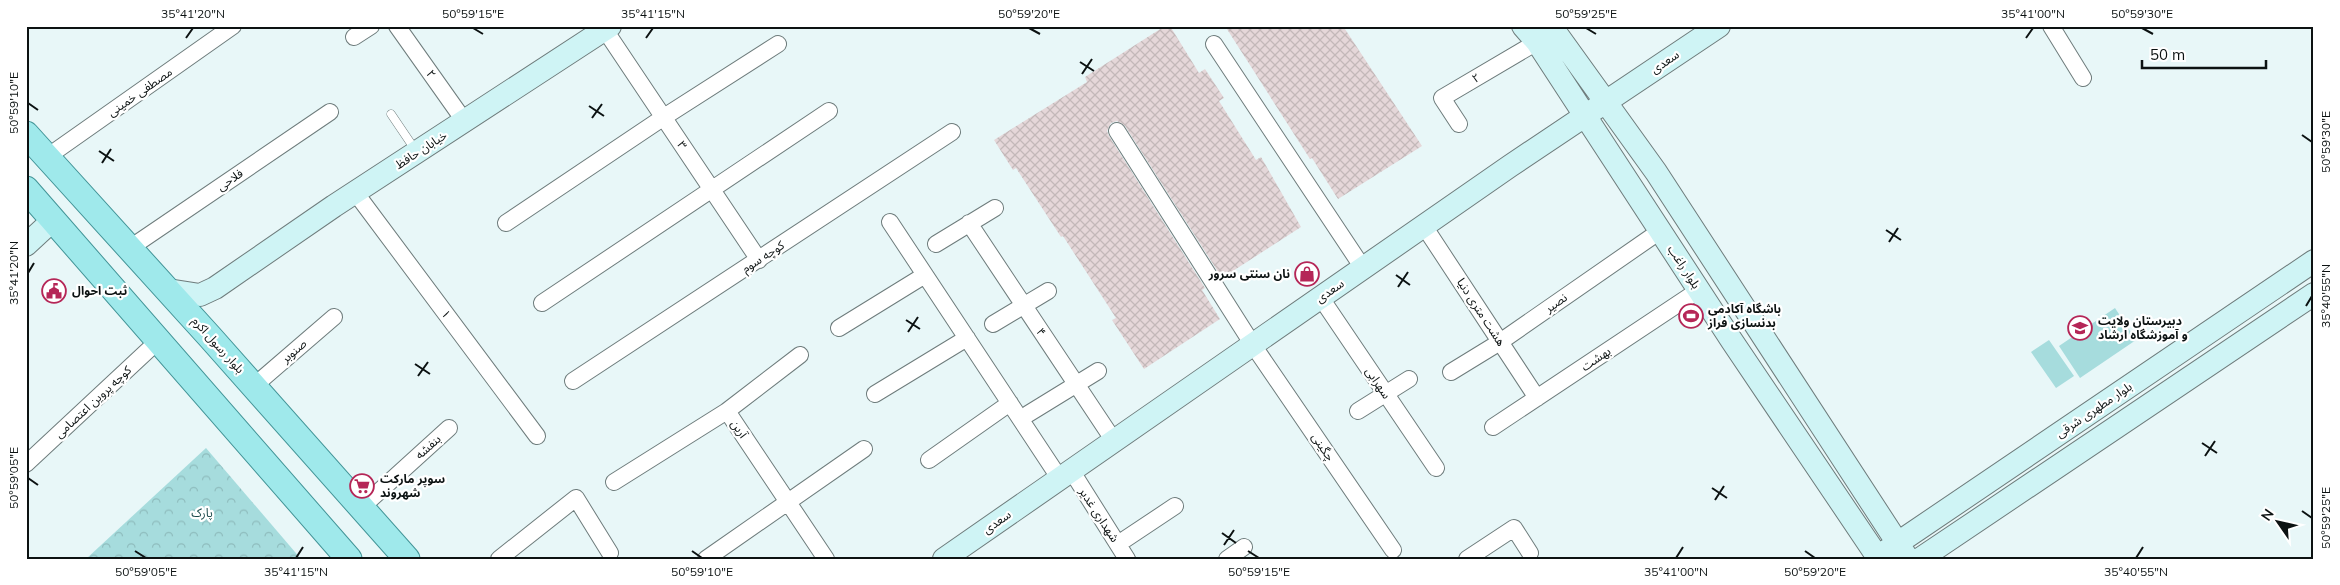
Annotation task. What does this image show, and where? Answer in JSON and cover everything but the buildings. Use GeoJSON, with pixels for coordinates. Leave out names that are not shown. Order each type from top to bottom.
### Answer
{"type":"FeatureCollection","features":[{"type":"Feature","properties":{"kind":"main road","name":"بلوار رسول اکرم"},"geometry":{"type":"LineString","coordinates":[[26,134],[168,290],[407,559]]}},
{"type":"Feature","properties":{"kind":"main road"},"geometry":{"type":"LineString","coordinates":[[26,189],[349,559]]}},
{"type":"Feature","properties":{"kind":"street","name":"مصطفی خمینی"},"geometry":{"type":"LineString","coordinates":[[47,157],[233,26]]}},
{"type":"Feature","properties":{"kind":"street"},"geometry":{"type":"LineString","coordinates":[[354,37],[371,26]]}},
{"type":"Feature","properties":{"kind":"street","name":"۲"},"geometry":{"type":"LineString","coordinates":[[398,26],[464,122]]}},
{"type":"Feature","properties":{"kind":"street","name":"سعدی"},"geometry":{"type":"LineString","coordinates":[[944,559],[1585,115],[1719,26]]}},
{"type":"Feature","properties":{"kind":"street"},"geometry":{"type":"LineString","coordinates":[[2051,26],[2083,78]]}},
{"type":"Feature","properties":{"kind":"street","name":"خیابان حافظ"},"geometry":{"type":"LineString","coordinates":[[233,276],[355,192],[608,28]]}},
{"type":"Feature","properties":{"kind":"street","name":"۳"},"geometry":{"type":"LineString","coordinates":[[608,28],[664,117],[760,260]]}},
{"type":"Feature","properties":{"kind":"street"},"geometry":{"type":"LineString","coordinates":[[1537,32],[1604,103],[1656,172],[1903,551]]}},
{"type":"Feature","properties":{"kind":"street","name":"۲"},"geometry":{"type":"LineString","coordinates":[[1459,124],[1442,98],[1537,32]]}},
{"type":"Feature","properties":{"kind":"street","name":"بلوار راغب"},"geometry":{"type":"LineString","coordinates":[[1537,32],[1585,115],[1660,231],[1878,558]]}},
{"type":"Feature","properties":{"kind":"street"},"geometry":{"type":"LineString","coordinates":[[506,223],[664,117],[778,44]]}},
{"type":"Feature","properties":{"kind":"street"},"geometry":{"type":"LineString","coordinates":[[1214,44],[1364,268]]}},
{"type":"Feature","properties":{"kind":"street"},"geometry":{"type":"LineString","coordinates":[[542,303],[713,191],[830,111]]}},
{"type":"Feature","properties":{"kind":"street","name":"فلاحی"},"geometry":{"type":"LineString","coordinates":[[130,248],[330,112]]}},
{"type":"Feature","properties":{"kind":"street","name":"چگینی"},"geometry":{"type":"LineString","coordinates":[[1117,131],[1254,345],[1393,550]]}},
{"type":"Feature","properties":{"kind":"street","name":"کوچه سوم"},"geometry":{"type":"LineString","coordinates":[[572,381],[760,260],[952,132]]}},
{"type":"Feature","properties":{"kind":"street","name":"۱"},"geometry":{"type":"LineString","coordinates":[[355,192],[537,436]]}},
{"type":"Feature","properties":{"kind":"street"},"geometry":{"type":"LineString","coordinates":[[936,244],[995,208]]}},
{"type":"Feature","properties":{"kind":"street"},"geometry":{"type":"LineString","coordinates":[[26,244],[53,220]]}},
{"type":"Feature","properties":{"kind":"street","name":"شهداری غدیر"},"geometry":{"type":"LineString","coordinates":[[890,222],[1010,404],[1118,544],[1127,559]]}},
{"type":"Feature","properties":{"kind":"street","name":"۴"},"geometry":{"type":"LineString","coordinates":[[969,223],[1114,441]]}},
{"type":"Feature","properties":{"kind":"street","name":"هشت متری دنیا"},"geometry":{"type":"LineString","coordinates":[[1424,226],[1537,398]]}},
{"type":"Feature","properties":{"kind":"street","name":"نصیر"},"geometry":{"type":"LineString","coordinates":[[1451,372],[1500,342],[1660,231]]}},
{"type":"Feature","properties":{"kind":"street","name":"بلوار مطهری شرقی"},"geometry":{"type":"LineString","coordinates":[[1878,558],[1903,551],[2314,261]]}},
{"type":"Feature","properties":{"kind":"street"},"geometry":{"type":"LineString","coordinates":[[840,328],[925,275]]}},
{"type":"Feature","properties":{"kind":"street"},"geometry":{"type":"LineString","coordinates":[[168,290],[200,295],[233,276]]}},
{"type":"Feature","properties":{"kind":"street"},"geometry":{"type":"LineString","coordinates":[[210,337],[203,320],[205,308],[233,276]]}},
{"type":"Feature","properties":{"kind":"street","name":"بهشت"},"geometry":{"type":"LineString","coordinates":[[1493,427],[1699,290]]}},
{"type":"Feature","properties":{"kind":"street"},"geometry":{"type":"LineString","coordinates":[[993,324],[1048,291]]}},
{"type":"Feature","properties":{"kind":"street"},"geometry":{"type":"LineString","coordinates":[[1920,559],[2314,294]]}},
{"type":"Feature","properties":{"kind":"street","name":"سهرابی"},"geometry":{"type":"LineString","coordinates":[[1320,298],[1436,468]]}},
{"type":"Feature","properties":{"kind":"street","name":"صنوبر"},"geometry":{"type":"LineString","coordinates":[[254,386],[334,316]]}},
{"type":"Feature","properties":{"kind":"street"},"geometry":{"type":"LineString","coordinates":[[875,394],[966,338]]}},
{"type":"Feature","properties":{"kind":"street","name":"کوچه پروین اعتصامی"},"geometry":{"type":"LineString","coordinates":[[26,464],[159,340]]}},
{"type":"Feature","properties":{"kind":"street"},"geometry":{"type":"LineString","coordinates":[[727,411],[800,355]]}},
{"type":"Feature","properties":{"kind":"street"},"geometry":{"type":"LineString","coordinates":[[1028,414],[1098,371]]}},
{"type":"Feature","properties":{"kind":"street"},"geometry":{"type":"LineString","coordinates":[[1358,411],[1409,379]]}},
{"type":"Feature","properties":{"kind":"street"},"geometry":{"type":"LineString","coordinates":[[929,460],[1010,404]]}},
{"type":"Feature","properties":{"kind":"street","name":"آرین"},"geometry":{"type":"LineString","coordinates":[[614,482],[727,411],[826,559]]}},
{"type":"Feature","properties":{"kind":"street","name":"بنفشه"},"geometry":{"type":"LineString","coordinates":[[362,507],[450,428]]}},
{"type":"Feature","properties":{"kind":"street"},"geometry":{"type":"LineString","coordinates":[[706,559],[864,450]]}},
{"type":"Feature","properties":{"kind":"street"},"geometry":{"type":"LineString","coordinates":[[499,559],[576,498],[610,553]]}},
{"type":"Feature","properties":{"kind":"street"},"geometry":{"type":"LineString","coordinates":[[1118,544],[1175,506]]}},
{"type":"Feature","properties":{"kind":"street"},"geometry":{"type":"LineString","coordinates":[[1467,559],[1514,528],[1530,552]]}},
{"type":"Feature","properties":{"kind":"street"},"geometry":{"type":"LineString","coordinates":[[1227,559],[1244,546]]}},
{"type":"Feature","properties":{"kind":"lane"},"geometry":{"type":"LineString","coordinates":[[391,114],[417,152]]}},
{"type":"Feature","properties":{"kind":"green space"},"geometry":{"type":"Polygon","coordinates":[[[2115,308],[2136,340],[2080,378],[2059,346],[2115,308]]]}},
{"type":"Feature","properties":{"kind":"green space"},"geometry":{"type":"Polygon","coordinates":[[[2049,340],[2074,376],[2056,388],[2031,352],[2049,340]]]}},
{"type":"Feature","properties":{"kind":"green space","name":"پارک"},"geometry":{"type":"Polygon","coordinates":[[[206,448],[301,559],[86,559],[206,448]]]}},
{"type":"Feature","properties":{"kind":"place","name":"نان سنتی سرور"},"geometry":{"type":"Point","coordinates":[1307,274]}},
{"type":"Feature","properties":{"kind":"place","name":"ثبت احوال"},"geometry":{"type":"Point","coordinates":[54,291]}},
{"type":"Feature","properties":{"kind":"place","name":"باشگاه آکادمی بدنسازی فراز"},"geometry":{"type":"Point","coordinates":[1691,316]}},
{"type":"Feature","properties":{"kind":"place","name":"دبیرستان ولایت و آموزشگاه ارشاد"},"geometry":{"type":"Point","coordinates":[2080,328]}},
{"type":"Feature","properties":{"kind":"place","name":"سوپر مارکت شهروند"},"geometry":{"type":"Point","coordinates":[362,486]}}]}
